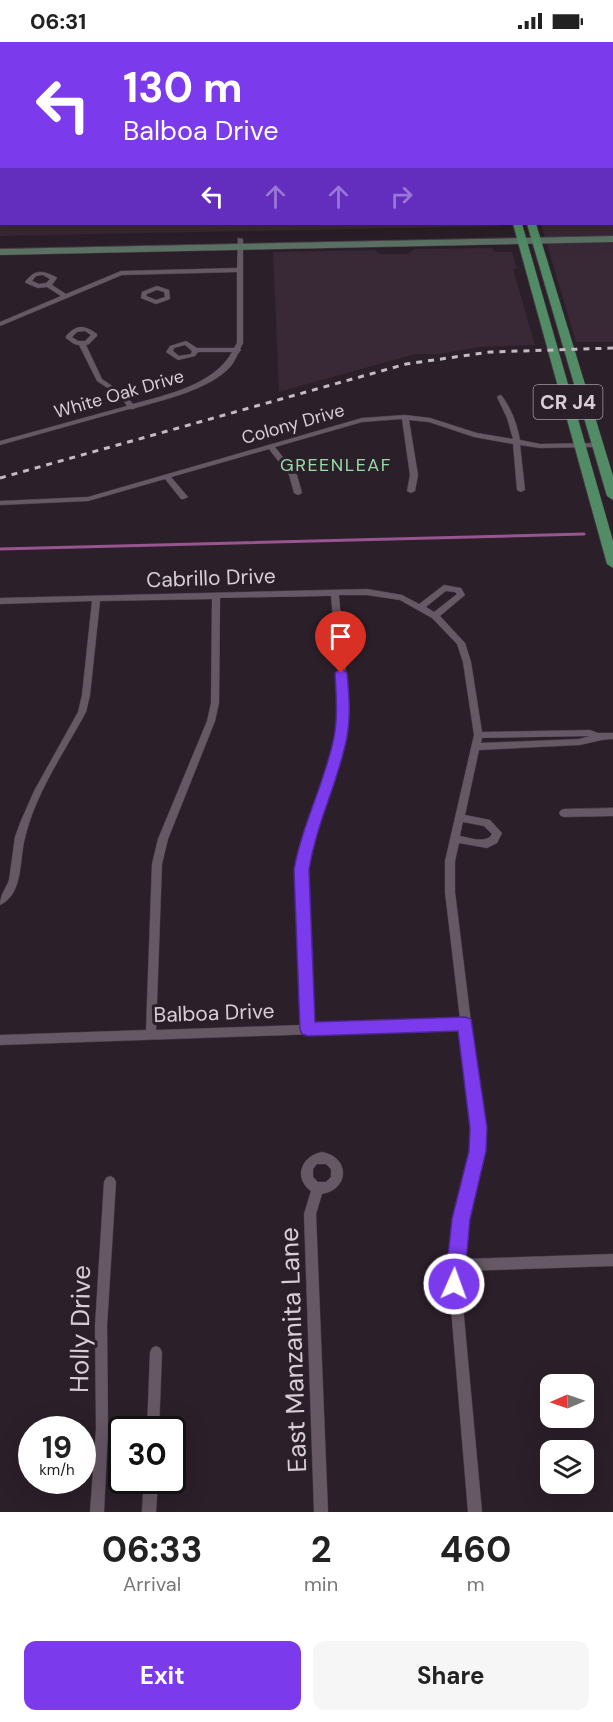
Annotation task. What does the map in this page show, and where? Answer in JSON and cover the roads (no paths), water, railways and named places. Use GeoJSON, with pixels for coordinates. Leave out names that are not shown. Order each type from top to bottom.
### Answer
{"type":"FeatureCollection","features":[{"type":"Feature","properties":{"kind":"main road"},"geometry":{"type":"LineString","coordinates":[[0,252],[520,232],[613,232]]}},
{"type":"Feature","properties":{"kind":"main road","name":"CR J4"},"geometry":{"type":"LineString","coordinates":[[520,232],[613,564]]}},
{"type":"Feature","properties":{"kind":"main road"},"geometry":{"type":"LineString","coordinates":[[534,232],[613,239]]}},
{"type":"Feature","properties":{"kind":"main road","name":"CR J4"},"geometry":{"type":"LineString","coordinates":[[534,232],[613,496]]}},
{"type":"Feature","properties":{"kind":"main road"},"geometry":{"type":"LineString","coordinates":[[0,243],[240,243]]}},
{"type":"Feature","properties":{"kind":"street"},"geometry":{"type":"LineString","coordinates":[[196,350],[238,350],[240,243]]}},
{"type":"Feature","properties":{"kind":"street"},"geometry":{"type":"LineString","coordinates":[[0,324],[64,295],[121,273],[239,270]]}},
{"type":"Feature","properties":{"kind":"street"},"geometry":{"type":"LineString","coordinates":[[157,288],[158,272]]}},
{"type":"Feature","properties":{"kind":"street"},"geometry":{"type":"LineString","coordinates":[[48,285],[64,295]]}},
{"type":"Feature","properties":{"kind":"street"},"geometry":{"type":"LineString","coordinates":[[82,344],[99,380],[123,396],[132,408]]}},
{"type":"Feature","properties":{"kind":"street","name":"White Oak Drive"},"geometry":{"type":"LineString","coordinates":[[1,440],[132,408],[198,386],[229,364],[238,350]]}},
{"type":"Feature","properties":{"kind":"street"},"geometry":{"type":"LineString","coordinates":[[500,397],[508,407],[516,442],[521,490]]}},
{"type":"Feature","properties":{"kind":"street","name":"Colony Drive"},"geometry":{"type":"LineString","coordinates":[[0,503],[88,499],[362,420],[405,417],[430,420],[476,435],[540,446],[597,445]]}},
{"type":"Feature","properties":{"kind":"street"},"geometry":{"type":"LineString","coordinates":[[405,417],[414,475],[411,491]]}},
{"type":"Feature","properties":{"kind":"street"},"geometry":{"type":"LineString","coordinates":[[271,447],[293,475],[298,493]]}},
{"type":"Feature","properties":{"kind":"street"},"geometry":{"type":"LineString","coordinates":[[167,477],[184,497]]}},
{"type":"Feature","properties":{"kind":"street"},"geometry":{"type":"LineString","coordinates":[[421,607],[444,588],[458,590],[461,595],[458,600],[435,616]]}},
{"type":"Feature","properties":{"kind":"street"},"geometry":{"type":"LineString","coordinates":[[308,1029],[302,870],[305,847],[340,739],[344,713],[335,593]]}},
{"type":"Feature","properties":{"kind":"street","name":"Cabrillo Drive"},"geometry":{"type":"LineString","coordinates":[[0,601],[335,593],[384,594],[421,607],[450,629],[461,643],[467,662],[477,741]]}},
{"type":"Feature","properties":{"kind":"street"},"geometry":{"type":"LineString","coordinates":[[151,1035],[158,864],[163,839],[211,721],[215,703],[216,596]]}},
{"type":"Feature","properties":{"kind":"street"},"geometry":{"type":"LineString","coordinates":[[0,901],[12,885],[21,835],[29,813],[82,712],[86,695],[96,599]]}},
{"type":"Feature","properties":{"kind":"street"},"geometry":{"type":"LineString","coordinates":[[476,1512],[455,1265],[461,1219],[478,1151],[478,1128],[450,892],[454,839],[477,741],[579,742],[592,740],[598,736],[613,736]]}},
{"type":"Feature","properties":{"kind":"street"},"geometry":{"type":"LineString","coordinates":[[564,813],[613,812]]}},
{"type":"Feature","properties":{"kind":"street"},"geometry":{"type":"LineString","coordinates":[[454,839],[487,844],[494,840],[497,833],[488,823],[459,818]]}},
{"type":"Feature","properties":{"kind":"street","name":"Balboa Drive"},"geometry":{"type":"LineString","coordinates":[[0,1040],[465,1024]]}},
{"type":"Feature","properties":{"kind":"street","name":"Holly Drive"},"geometry":{"type":"LineString","coordinates":[[97,1512],[102,1429],[101,1326],[110,1182]]}},
{"type":"Feature","properties":{"kind":"street","name":"East Manzanita Lane"},"geometry":{"type":"LineString","coordinates":[[318,1188],[310,1214],[321,1512]]}},
{"type":"Feature","properties":{"kind":"street"},"geometry":{"type":"LineString","coordinates":[[455,1265],[613,1260]]}},
{"type":"Feature","properties":{"kind":"street"},"geometry":{"type":"LineString","coordinates":[[154,1416],[156,1352]]}},
{"type":"Feature","properties":{"kind":"street"},"geometry":{"type":"LineString","coordinates":[[149,1512],[150,1494]]}},
{"type":"Feature","properties":{"kind":"waterway"},"geometry":{"type":"LineString","coordinates":[[0,549],[584,534]]}},
{"type":"Feature","properties":{"kind":"railway"},"geometry":{"type":"LineString","coordinates":[[0,478],[406,364],[490,352],[613,348]]}},
{"type":"Feature","properties":{"kind":"district","name":"GREENLEAF"},"geometry":{"type":"Point","coordinates":[336,465]}}]}
